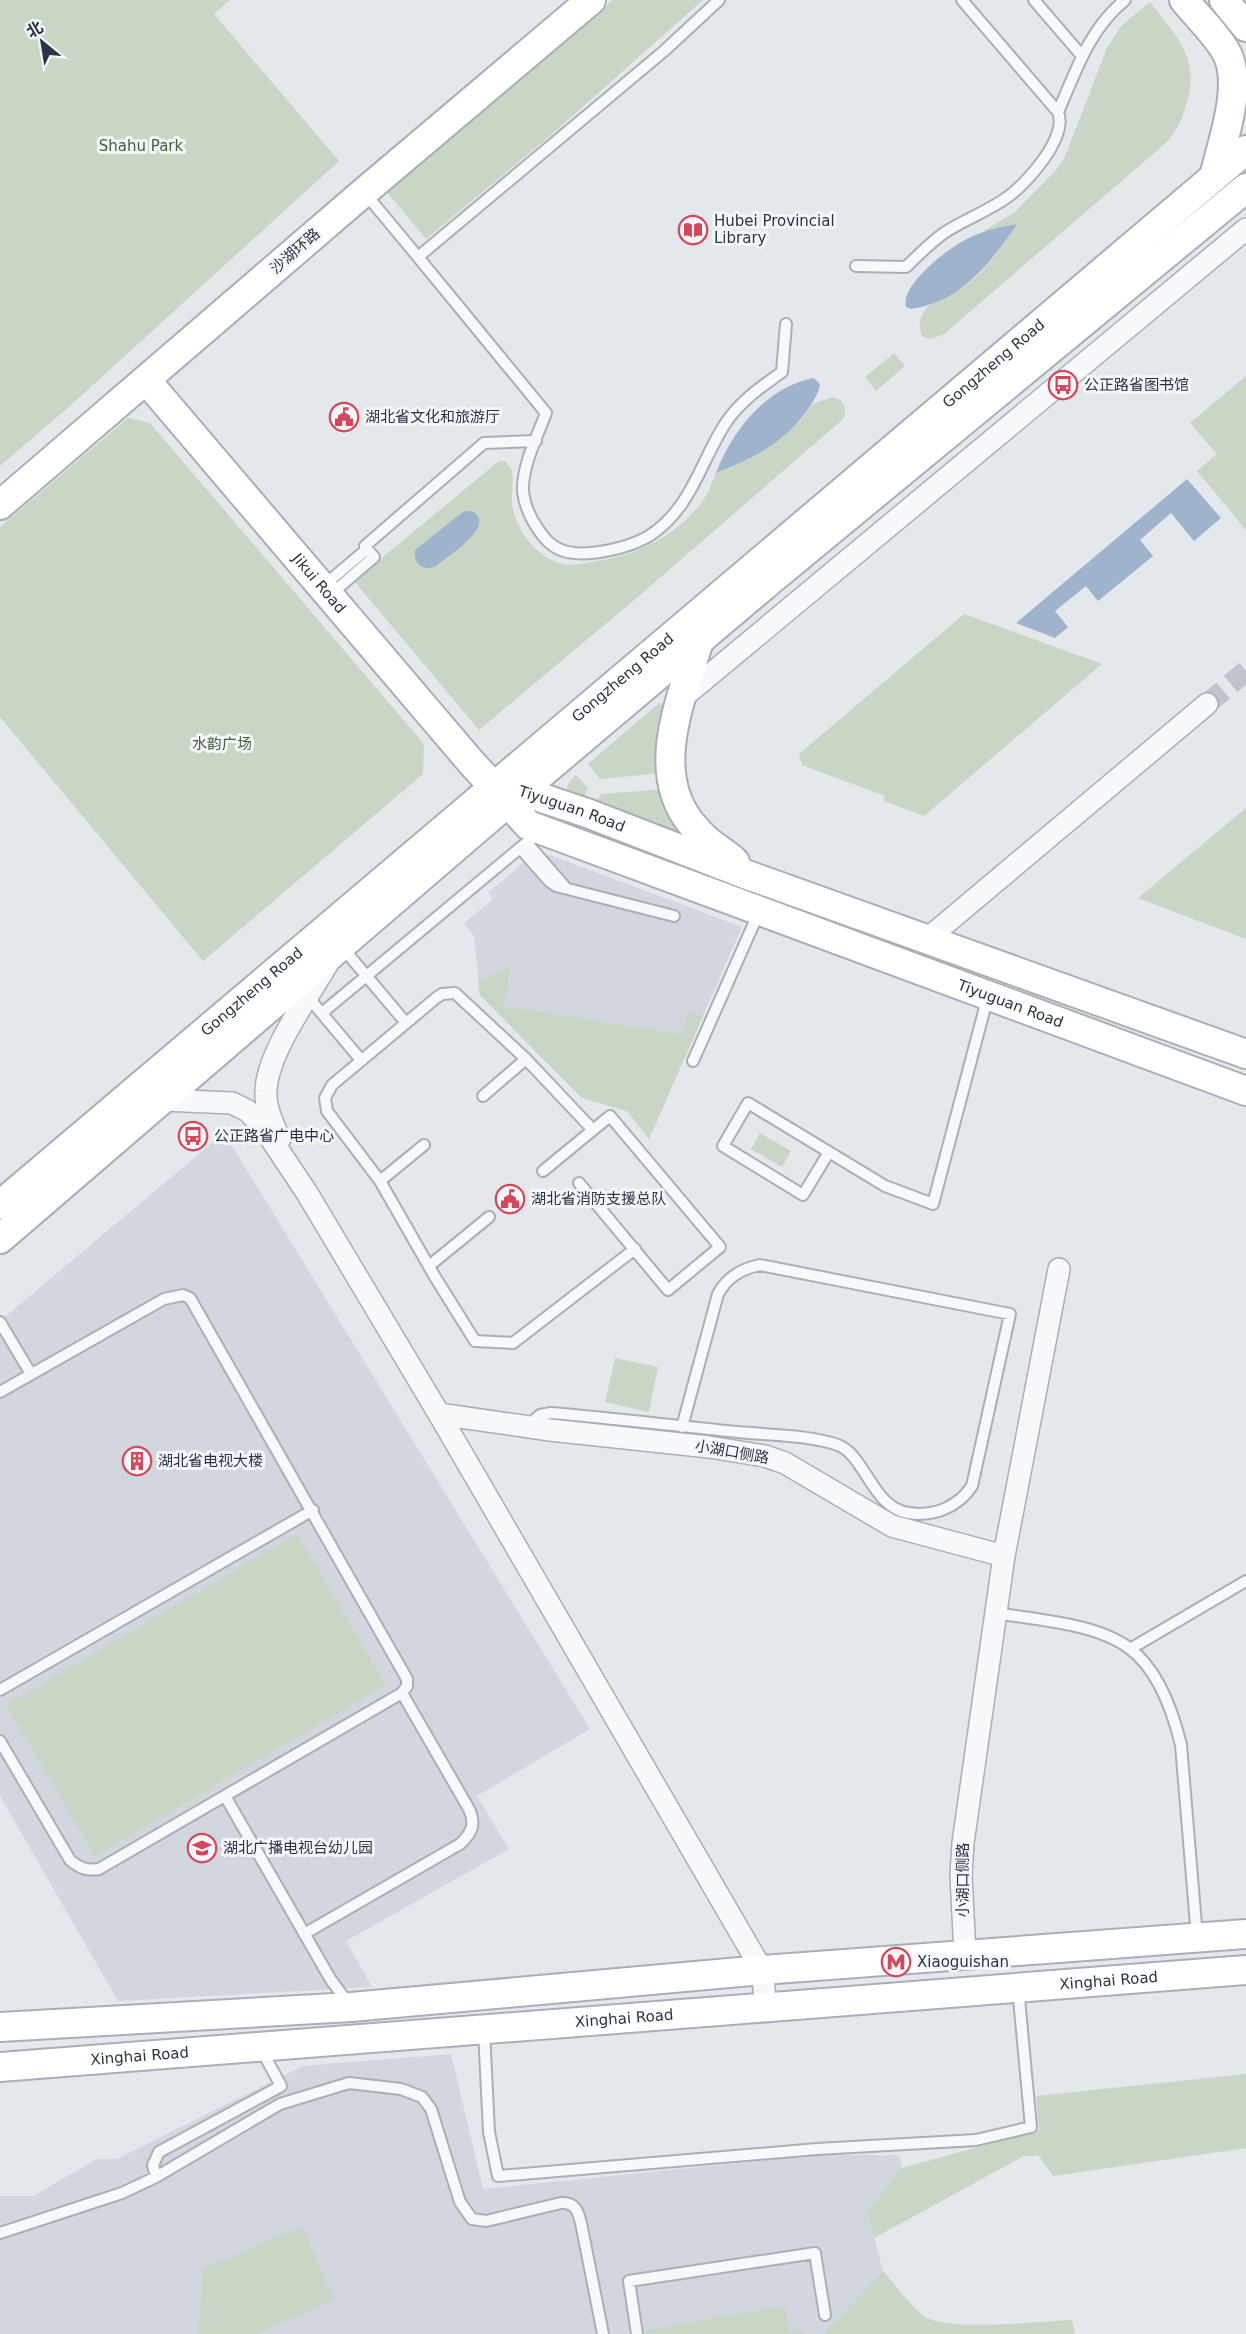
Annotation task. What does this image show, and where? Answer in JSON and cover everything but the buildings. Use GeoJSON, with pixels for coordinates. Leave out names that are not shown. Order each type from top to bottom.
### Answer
{"type":"FeatureCollection","features":[{"type":"Feature","properties":{"kind":"main road","name":"沙湖环路"},"geometry":{"type":"LineString","coordinates":[[0,505],[591,0]]}},
{"type":"Feature","properties":{"kind":"main road"},"geometry":{"type":"LineString","coordinates":[[1184,0],[1222,46],[1232,65],[1232,98],[1214,177]]}},
{"type":"Feature","properties":{"kind":"main road"},"geometry":{"type":"LineString","coordinates":[[1197,0],[1246,57]]}},
{"type":"Feature","properties":{"kind":"main road"},"geometry":{"type":"LineString","coordinates":[[1224,0],[1246,27]]}},
{"type":"Feature","properties":{"kind":"main road","name":"Gongzheng Road"},"geometry":{"type":"LineString","coordinates":[[0,1239],[338,950],[507,794],[1246,150]]}},
{"type":"Feature","properties":{"kind":"main road","name":"Gongzheng Road"},"geometry":{"type":"LineString","coordinates":[[0,1205],[699,641],[1246,188]]}},
{"type":"Feature","properties":{"kind":"main road","name":"Jikui Road"},"geometry":{"type":"LineString","coordinates":[[146,380],[326,591],[507,794]]}},
{"type":"Feature","properties":{"kind":"main road"},"geometry":{"type":"LineString","coordinates":[[699,641],[675,724],[670,753],[672,780],[684,814],[702,836],[732,858],[746,875]]}},
{"type":"Feature","properties":{"kind":"main road","name":"Tiyuguan Road"},"geometry":{"type":"LineString","coordinates":[[507,794],[528,825],[530,840],[759,911],[1246,1091]]}},
{"type":"Feature","properties":{"kind":"main road","name":"Tiyuguan Road"},"geometry":{"type":"LineString","coordinates":[[507,794],[587,813],[746,875],[1246,1054]]}},
{"type":"Feature","properties":{"kind":"main road"},"geometry":{"type":"LineString","coordinates":[[0,2027],[351,2007],[762,1970],[1246,1934]]}},
{"type":"Feature","properties":{"kind":"main road","name":"Xinghai Road"},"geometry":{"type":"LineString","coordinates":[[0,2067],[1246,1970]]}},
{"type":"Feature","properties":{"kind":"street"},"geometry":{"type":"LineString","coordinates":[[682,698],[1246,229]]}},
{"type":"Feature","properties":{"kind":"street"},"geometry":{"type":"LineString","coordinates":[[926,940],[1207,704]]}},
{"type":"Feature","properties":{"kind":"street"},"geometry":{"type":"LineString","coordinates":[[307,1193],[267,1107],[267,1079],[277,1050],[315,1005],[338,950]]}},
{"type":"Feature","properties":{"kind":"street"},"geometry":{"type":"LineString","coordinates":[[163,1100],[224,1101],[248,1111],[265,1130],[307,1193],[439,1414],[762,1970],[766,2007]]}},
{"type":"Feature","properties":{"kind":"street","name":"小湖口侧路"},"geometry":{"type":"LineString","coordinates":[[965,1955],[961,1875],[963,1843],[1004,1556],[1059,1269]]}},
{"type":"Feature","properties":{"kind":"street","name":"小湖口侧路"},"geometry":{"type":"LineString","coordinates":[[439,1414],[765,1456],[785,1463],[892,1526],[1004,1556]]}},
{"type":"Feature","properties":{"kind":"lane"},"geometry":{"type":"LineString","coordinates":[[418,257],[664,51],[720,0]]}},
{"type":"Feature","properties":{"kind":"lane"},"geometry":{"type":"LineString","coordinates":[[856,266],[906,267],[937,238],[1011,194],[1045,157],[1054,142],[1060,124],[1058,112],[962,0]]}},
{"type":"Feature","properties":{"kind":"lane"},"geometry":{"type":"LineString","coordinates":[[1034,0],[1082,56]]}},
{"type":"Feature","properties":{"kind":"lane"},"geometry":{"type":"LineString","coordinates":[[1058,112],[1082,56],[1103,20],[1125,0]]}},
{"type":"Feature","properties":{"kind":"lane"},"geometry":{"type":"LineString","coordinates":[[364,192],[546,413],[524,481],[524,492],[529,513],[544,538],[560,550],[569,553],[607,550],[637,542],[648,537],[675,515],[690,492],[726,423],[749,396],[782,372],[786,324]]}},
{"type":"Feature","properties":{"kind":"lane"},"geometry":{"type":"LineString","coordinates":[[326,591],[367,549],[365,546],[484,443],[536,441]]}},
{"type":"Feature","properties":{"kind":"lane"},"geometry":{"type":"LineString","coordinates":[[361,1060],[315,1005],[366,976],[530,840],[549,882],[556,886],[674,916]]}},
{"type":"Feature","properties":{"kind":"lane"},"geometry":{"type":"LineString","coordinates":[[693,1061],[759,911]]}},
{"type":"Feature","properties":{"kind":"lane"},"geometry":{"type":"LineString","coordinates":[[338,950],[366,976],[406,1023]]}},
{"type":"Feature","properties":{"kind":"lane"},"geometry":{"type":"LineString","coordinates":[[593,1130],[526,1059],[455,993],[442,994],[436,998],[361,1060],[332,1085],[324,1103],[327,1111],[380,1181],[475,1341],[508,1344],[519,1340],[634,1249]]}},
{"type":"Feature","properties":{"kind":"lane"},"geometry":{"type":"LineString","coordinates":[[829,1152],[802,1195],[723,1146],[748,1103],[829,1152],[885,1186],[933,1204],[988,996]]}},
{"type":"Feature","properties":{"kind":"lane"},"geometry":{"type":"LineString","coordinates":[[483,1096],[526,1059]]}},
{"type":"Feature","properties":{"kind":"lane"},"geometry":{"type":"LineString","coordinates":[[543,1171],[560,1160],[610,1116],[720,1247],[668,1290],[579,1183]]}},
{"type":"Feature","properties":{"kind":"lane"},"geometry":{"type":"LineString","coordinates":[[380,1181],[424,1145]]}},
{"type":"Feature","properties":{"kind":"lane"},"geometry":{"type":"LineString","coordinates":[[429,1266],[489,1217]]}},
{"type":"Feature","properties":{"kind":"lane"},"geometry":{"type":"LineString","coordinates":[[528,1427],[540,1415],[551,1413],[682,1427],[801,1439],[838,1445],[846,1449],[872,1485],[892,1506],[907,1513],[921,1514],[943,1510],[961,1500],[972,1486],[1010,1314],[760,1265],[750,1267],[727,1280],[718,1294],[682,1427]]}},
{"type":"Feature","properties":{"kind":"lane"},"geometry":{"type":"LineString","coordinates":[[0,1741],[70,1860],[83,1869],[99,1869],[402,1693],[407,1686],[404,1671],[190,1298],[183,1295],[164,1299],[31,1374],[1,1388]]}},
{"type":"Feature","properties":{"kind":"lane"},"geometry":{"type":"LineString","coordinates":[[0,1322],[31,1374]]}},
{"type":"Feature","properties":{"kind":"lane"},"geometry":{"type":"LineString","coordinates":[[0,1690],[312,1510]]}},
{"type":"Feature","properties":{"kind":"lane"},"geometry":{"type":"LineString","coordinates":[[1130,1649],[1246,1581]]}},
{"type":"Feature","properties":{"kind":"lane"},"geometry":{"type":"LineString","coordinates":[[996,1613],[1086,1629],[1130,1649],[1147,1668],[1165,1695],[1181,1745],[1197,1937]]}},
{"type":"Feature","properties":{"kind":"lane"},"geometry":{"type":"LineString","coordinates":[[304,1934],[460,1844],[473,1827],[469,1809],[402,1693]]}},
{"type":"Feature","properties":{"kind":"lane"},"geometry":{"type":"LineString","coordinates":[[225,1796],[331,1980],[351,2007]]}},
{"type":"Feature","properties":{"kind":"lane"},"geometry":{"type":"LineString","coordinates":[[484,2029],[489,2132],[498,2176],[817,2149],[976,2140],[1031,2127],[1018,1988]]}},
{"type":"Feature","properties":{"kind":"lane"},"geometry":{"type":"LineString","coordinates":[[156,2177],[153,2164],[159,2152],[281,2086],[260,2046]]}},
{"type":"Feature","properties":{"kind":"lane"},"geometry":{"type":"LineString","coordinates":[[0,2233],[122,2193],[156,2177],[280,2104],[349,2083],[401,2089],[422,2097],[431,2109],[460,2202],[472,2219],[486,2221],[568,2202],[574,2206],[579,2213],[603,2334]]}},
{"type":"Feature","properties":{"kind":"lane"},"geometry":{"type":"LineString","coordinates":[[637,2334],[629,2281],[815,2253],[825,2315]]}},
{"type":"Feature","properties":{"kind":"shaded area"},"geometry":{"type":"Polygon","coordinates":[[[547,854],[742,927],[649,1139],[627,1111],[582,1098],[480,995],[474,936],[464,923],[493,899],[488,893],[524,862],[530,868],[547,854]]]}},
{"type":"Feature","properties":{"kind":"shaded area"},"geometry":{"type":"Polygon","coordinates":[[[224,1133],[590,1729],[477,1796],[509,1849],[346,1941],[372,1987],[118,2001],[0,1796],[0,1321],[224,1133]]]}},
{"type":"Feature","properties":{"kind":"shaded area"},"geometry":{"type":"Polygon","coordinates":[[[451,2054],[483,2189],[817,2155],[899,2155],[902,2168],[867,2211],[883,2271],[823,2334],[0,2334],[0,2196],[33,2196],[97,2159],[117,2159],[303,2066],[451,2054]]]}},
{"type":"Feature","properties":{"kind":"green space","name":"Shahu Park"},"geometry":{"type":"Polygon","coordinates":[[[0,0],[230,0],[214,14],[339,161],[71,405],[0,466],[0,0]]]}},
{"type":"Feature","properties":{"kind":"green space"},"geometry":{"type":"Polygon","coordinates":[[[613,0],[703,0],[552,134],[426,239],[387,192],[613,0]]]}},
{"type":"Feature","properties":{"kind":"green space"},"geometry":{"type":"Polygon","coordinates":[[[1150,2],[1177,38],[1188,61],[1190,89],[1183,115],[1174,133],[1167,142],[944,334],[931,339],[923,337],[920,324],[927,307],[970,283],[985,268],[1016,225],[982,232],[1015,212],[1064,159],[1107,48],[1121,26],[1150,2]]]}},
{"type":"Feature","properties":{"kind":"green space"},"geometry":{"type":"Polygon","coordinates":[[[894,353],[905,366],[876,391],[865,377],[894,353]]]}},
{"type":"Feature","properties":{"kind":"green space"},"geometry":{"type":"Polygon","coordinates":[[[1246,376],[1246,530],[1197,471],[1217,454],[1190,423],[1246,376]]]}},
{"type":"Feature","properties":{"kind":"green space"},"geometry":{"type":"Polygon","coordinates":[[[832,397],[840,400],[844,406],[845,412],[842,420],[639,596],[479,730],[354,581],[499,461],[505,461],[512,470],[513,509],[524,536],[538,551],[550,559],[560,564],[574,565],[608,559],[637,550],[664,537],[688,518],[709,490],[716,473],[738,464],[800,421],[811,405],[832,397]]]}},
{"type":"Feature","properties":{"kind":"green space","name":"水韵广场"},"geometry":{"type":"Polygon","coordinates":[[[128,418],[150,423],[424,744],[423,774],[203,961],[0,717],[0,527],[128,418]]]}},
{"type":"Feature","properties":{"kind":"green space"},"geometry":{"type":"Polygon","coordinates":[[[964,614],[1102,664],[924,816],[884,801],[885,796],[802,765],[799,754],[964,614]]]}},
{"type":"Feature","properties":{"kind":"green space"},"geometry":{"type":"Polygon","coordinates":[[[659,703],[665,703],[662,773],[600,779],[588,764],[659,703]]]}},
{"type":"Feature","properties":{"kind":"green space"},"geometry":{"type":"Polygon","coordinates":[[[576,775],[588,788],[583,800],[573,795],[567,787],[576,775]]]}},
{"type":"Feature","properties":{"kind":"green space"},"geometry":{"type":"Polygon","coordinates":[[[665,789],[687,837],[596,804],[601,794],[665,789]]]}},
{"type":"Feature","properties":{"kind":"green space"},"geometry":{"type":"Polygon","coordinates":[[[1246,808],[1246,939],[1138,898],[1246,808]]]}},
{"type":"Feature","properties":{"kind":"green space"},"geometry":{"type":"Polygon","coordinates":[[[511,966],[504,1006],[683,1035],[687,1013],[703,1016],[649,1139],[627,1111],[582,1098],[480,995],[478,981],[511,966]]]}},
{"type":"Feature","properties":{"kind":"green space"},"geometry":{"type":"Polygon","coordinates":[[[760,1133],[791,1151],[782,1167],[751,1149],[760,1133]]]}},
{"type":"Feature","properties":{"kind":"green space"},"geometry":{"type":"Polygon","coordinates":[[[615,1358],[658,1367],[649,1412],[605,1402],[615,1358]]]}},
{"type":"Feature","properties":{"kind":"green space"},"geometry":{"type":"Polygon","coordinates":[[[297,1534],[386,1685],[95,1856],[6,1705],[297,1534]]]}},
{"type":"Feature","properties":{"kind":"green space"},"geometry":{"type":"Polygon","coordinates":[[[1246,2074],[1246,2148],[1053,2176],[1039,2156],[1024,2156],[874,2238],[867,2211],[902,2168],[1039,2130],[1036,2096],[1246,2074]]]}},
{"type":"Feature","properties":{"kind":"green space"},"geometry":{"type":"Polygon","coordinates":[[[302,2226],[334,2300],[256,2334],[198,2334],[203,2269],[302,2226]]]}},
{"type":"Feature","properties":{"kind":"green space"},"geometry":{"type":"Polygon","coordinates":[[[883,2271],[918,2311],[935,2321],[972,2325],[1072,2320],[1075,2334],[823,2334],[883,2271]]]}},
{"type":"Feature","properties":{"kind":"green space"},"geometry":{"type":"Polygon","coordinates":[[[785,2306],[789,2332],[803,2330],[804,2334],[647,2334],[646,2330],[785,2306]]]}},
{"type":"Feature","properties":{"kind":"water"},"geometry":{"type":"Polygon","coordinates":[[[1017,224],[985,266],[960,289],[929,305],[911,309],[906,307],[906,298],[911,287],[929,266],[952,248],[977,235],[1017,224]]]}},
{"type":"Feature","properties":{"kind":"water"},"geometry":{"type":"Polygon","coordinates":[[[814,378],[820,384],[817,394],[799,421],[789,431],[755,455],[716,473],[731,442],[753,413],[781,391],[814,378]]]}},
{"type":"Feature","properties":{"kind":"water"},"geometry":{"type":"Polygon","coordinates":[[[1187,479],[1221,518],[1194,541],[1171,513],[1140,540],[1153,556],[1098,601],[1086,586],[1055,611],[1068,627],[1055,638],[1016,623],[1187,479]]]}},
{"type":"Feature","properties":{"kind":"water"},"geometry":{"type":"Polygon","coordinates":[[[464,511],[475,513],[479,521],[478,528],[466,543],[436,566],[427,568],[417,563],[415,550],[464,511]]]}},
{"type":"Feature","properties":{"kind":"tunnel"},"geometry":{"type":"LineString","coordinates":[[1207,704],[1246,671]]}},
{"type":"Feature","properties":{"kind":"place","name":"Hubei Provincial Library"},"geometry":{"type":"Point","coordinates":[693,230]}},
{"type":"Feature","properties":{"kind":"place","name":"公正路省图书馆"},"geometry":{"type":"Point","coordinates":[1063,385]}},
{"type":"Feature","properties":{"kind":"place","name":"湖北省文化和旅游厅"},"geometry":{"type":"Point","coordinates":[344,417]}},
{"type":"Feature","properties":{"kind":"place","name":"公正路省广电中心"},"geometry":{"type":"Point","coordinates":[193,1136]}},
{"type":"Feature","properties":{"kind":"place","name":"湖北省消防支援总队"},"geometry":{"type":"Point","coordinates":[510,1199]}},
{"type":"Feature","properties":{"kind":"place","name":"湖北省电视大楼"},"geometry":{"type":"Point","coordinates":[137,1461]}},
{"type":"Feature","properties":{"kind":"place","name":"湖北广播电视台幼儿园"},"geometry":{"type":"Point","coordinates":[202,1848]}},
{"type":"Feature","properties":{"kind":"place","name":"Xiaoguishan"},"geometry":{"type":"Point","coordinates":[896,1962]}}]}
